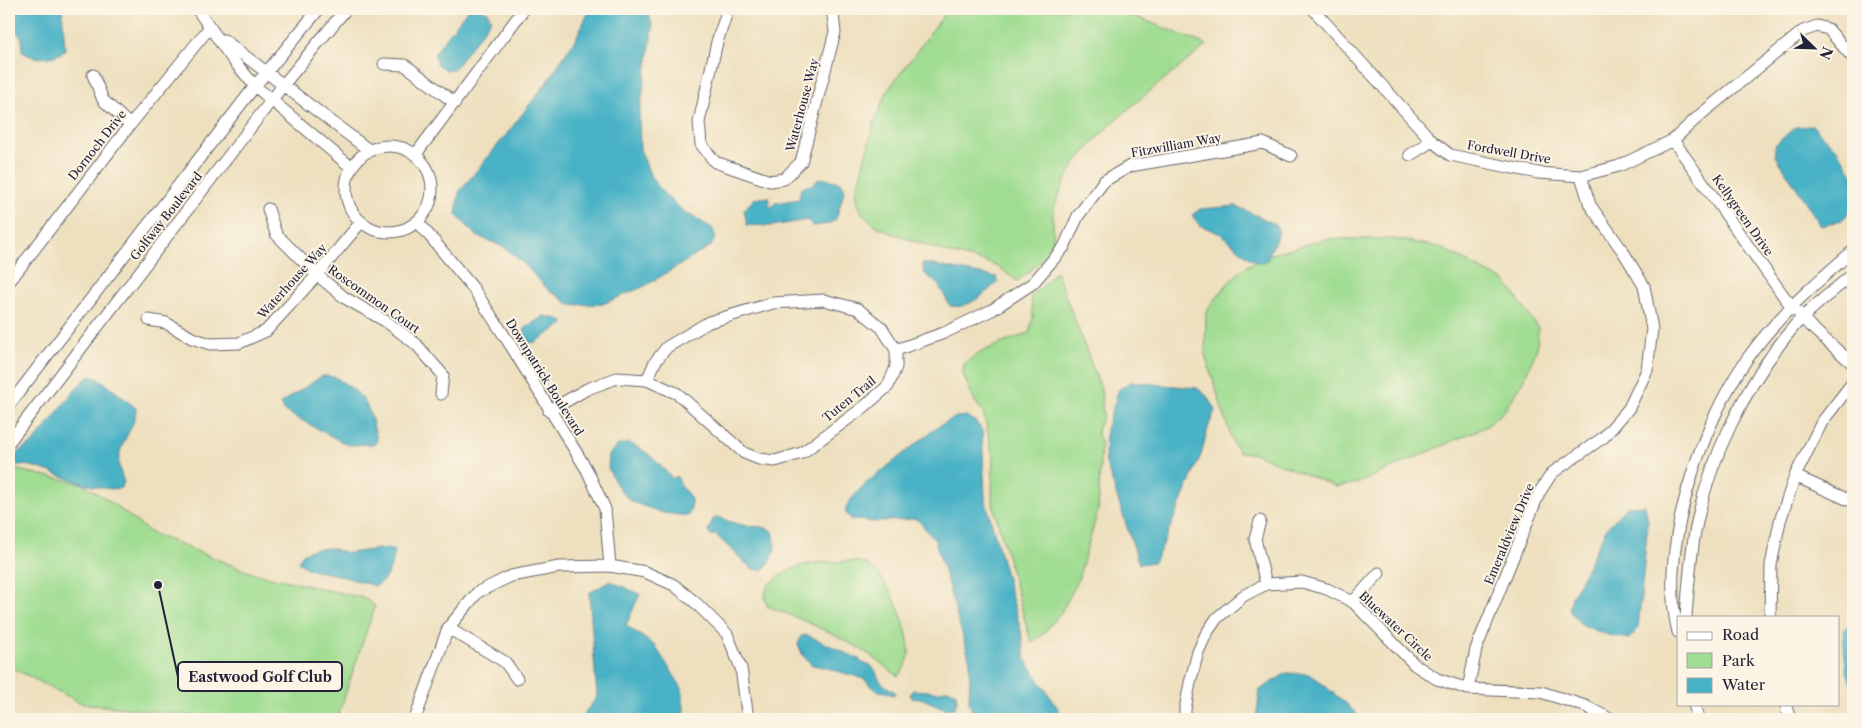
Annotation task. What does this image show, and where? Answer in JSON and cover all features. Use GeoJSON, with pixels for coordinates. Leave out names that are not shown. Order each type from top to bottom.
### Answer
{"type":"FeatureCollection","features":[{"type":"Feature","properties":{"kind":"street"},"geometry":{"type":"LineString","coordinates":[[198,9],[233,60],[255,86],[352,168]]}},
{"type":"Feature","properties":{"kind":"street","name":"Golfway Boulevard"},"geometry":{"type":"LineString","coordinates":[[9,405],[255,86],[319,9]]}},
{"type":"Feature","properties":{"kind":"street","name":"Golfway Boulevard"},"geometry":{"type":"LineString","coordinates":[[9,442],[284,84],[346,9]]}},
{"type":"Feature","properties":{"kind":"street","name":"Waterhouse Way"},"geometry":{"type":"LineString","coordinates":[[728,9],[717,42],[699,122],[701,144],[715,162],[770,181],[784,179],[801,162],[835,32],[833,15],[828,9]]}},
{"type":"Feature","properties":{"kind":"street","name":"Fordwell Drive"},"geometry":{"type":"LineString","coordinates":[[1313,9],[1432,141],[1450,155],[1538,173],[1581,176],[1619,166],[1673,140],[1803,31],[1817,26],[1828,29],[1853,58]]}},
{"type":"Feature","properties":{"kind":"street"},"geometry":{"type":"LineString","coordinates":[[416,154],[455,103],[520,10]]}},
{"type":"Feature","properties":{"kind":"street"},"geometry":{"type":"LineString","coordinates":[[210,27],[234,48],[267,71],[370,151]]}},
{"type":"Feature","properties":{"kind":"street","name":"Dornoch Drive"},"geometry":{"type":"LineString","coordinates":[[9,282],[130,125],[210,27]]}},
{"type":"Feature","properties":{"kind":"street"},"geometry":{"type":"LineString","coordinates":[[384,64],[405,65],[455,103]]}},
{"type":"Feature","properties":{"kind":"street"},"geometry":{"type":"LineString","coordinates":[[93,75],[103,100],[130,125]]}},
{"type":"Feature","properties":{"kind":"street","name":"Kellygreen Drive"},"geometry":{"type":"LineString","coordinates":[[1673,140],[1792,306],[1853,364]]}},
{"type":"Feature","properties":{"kind":"street"},"geometry":{"type":"LineString","coordinates":[[1410,155],[1432,141]]}},
{"type":"Feature","properties":{"kind":"street","name":"Fitzwilliam Way"},"geometry":{"type":"LineString","coordinates":[[896,350],[952,330],[992,310],[1033,283],[1064,247],[1078,216],[1104,181],[1130,166],[1263,143],[1291,156]]}},
{"type":"Feature","properties":{"kind":"street"},"geometry":{"type":"LineString","coordinates":[[394,146],[416,154],[426,165],[431,177],[432,189],[431,201],[426,212],[418,222],[400,231],[390,232],[379,231],[361,222],[350,206],[347,197],[348,177],[360,158],[370,151],[394,146]]}},
{"type":"Feature","properties":{"kind":"street","name":"Emeraldview Drive"},"geometry":{"type":"LineString","coordinates":[[1468,688],[1476,649],[1539,493],[1552,473],[1604,437],[1629,408],[1647,370],[1652,329],[1644,286],[1624,253],[1590,205],[1581,176]]}},
{"type":"Feature","properties":{"kind":"street","name":"Roscommon Court"},"geometry":{"type":"LineString","coordinates":[[268,209],[276,234],[317,275],[345,298],[387,322],[416,344],[443,375],[441,394]]}},
{"type":"Feature","properties":{"kind":"street","name":"Waterhouse Way"},"geometry":{"type":"LineString","coordinates":[[149,320],[166,323],[192,338],[210,344],[239,343],[266,331],[317,275],[361,222]]}},
{"type":"Feature","properties":{"kind":"street","name":"Downpatrick Boulevard"},"geometry":{"type":"LineString","coordinates":[[418,222],[473,288],[511,346],[586,470],[605,509],[610,566]]}},
{"type":"Feature","properties":{"kind":"street"},"geometry":{"type":"LineString","coordinates":[[1677,628],[1674,615],[1673,572],[1680,520],[1690,478],[1707,432],[1747,359],[1792,306],[1853,251]]}},
{"type":"Feature","properties":{"kind":"street"},"geometry":{"type":"LineString","coordinates":[[1686,616],[1694,536],[1706,489],[1722,445],[1741,405],[1763,369],[1797,324],[1853,274]]}},
{"type":"Feature","properties":{"kind":"street"},"geometry":{"type":"LineString","coordinates":[[647,380],[655,362],[667,347],[675,342],[708,322],[774,303],[824,300],[858,309],[882,328],[896,350]]}},
{"type":"Feature","properties":{"kind":"street","name":"Tuten Trail"},"geometry":{"type":"LineString","coordinates":[[549,410],[587,389],[617,378],[647,380],[678,394],[744,453],[775,461],[802,453],[864,407],[888,386],[896,367],[896,350]]}},
{"type":"Feature","properties":{"kind":"street"},"geometry":{"type":"LineString","coordinates":[[34,373],[52,386]]}},
{"type":"Feature","properties":{"kind":"street"},"geometry":{"type":"LineString","coordinates":[[1770,616],[1771,565],[1780,521],[1795,476],[1822,422],[1853,382]]}},
{"type":"Feature","properties":{"kind":"street"},"geometry":{"type":"LineString","coordinates":[[1795,476],[1853,502]]}},
{"type":"Feature","properties":{"kind":"street"},"geometry":{"type":"LineString","coordinates":[[1260,521],[1255,539],[1266,584]]}},
{"type":"Feature","properties":{"kind":"street"},"geometry":{"type":"LineString","coordinates":[[415,719],[448,628],[478,592],[511,576],[559,567],[610,566],[645,572],[674,585],[696,603],[727,634],[741,668],[748,719]]}},
{"type":"Feature","properties":{"kind":"street"},"geometry":{"type":"LineString","coordinates":[[1353,602],[1379,573]]}},
{"type":"Feature","properties":{"kind":"street","name":"Bluewater Circle"},"geometry":{"type":"LineString","coordinates":[[1185,719],[1190,682],[1198,652],[1206,634],[1217,618],[1243,596],[1266,584],[1302,582],[1327,589],[1353,602],[1414,665],[1437,679],[1468,688],[1541,692],[1585,706],[1610,719]]}},
{"type":"Feature","properties":{"kind":"street"},"geometry":{"type":"LineString","coordinates":[[448,628],[505,662],[518,679]]}},
{"type":"Feature","properties":{"kind":"street"},"geometry":{"type":"LineString","coordinates":[[1695,706],[1698,719]]}},
{"type":"Feature","properties":{"kind":"street"},"geometry":{"type":"LineString","coordinates":[[1786,706],[1790,719]]}},
{"type":"Feature","properties":{"kind":"green space"},"geometry":{"type":"Polygon","coordinates":[[[948,9],[1117,9],[1207,45],[1120,116],[1075,164],[1058,196],[1053,216],[1053,239],[1049,248],[1037,264],[1017,281],[998,267],[986,262],[948,253],[891,233],[877,226],[864,216],[858,204],[856,191],[875,120],[888,90],[948,9]]]}},
{"type":"Feature","properties":{"kind":"green space"},"geometry":{"type":"Polygon","coordinates":[[[1326,239],[1395,239],[1439,247],[1506,282],[1538,328],[1537,349],[1522,383],[1505,410],[1487,426],[1358,483],[1336,487],[1256,454],[1239,452],[1233,443],[1205,355],[1206,312],[1228,283],[1245,267],[1269,255],[1326,239]]]}},
{"type":"Feature","properties":{"kind":"green space"},"geometry":{"type":"Polygon","coordinates":[[[1056,271],[1101,389],[1103,416],[1097,430],[1101,445],[1098,511],[1077,583],[1060,614],[1040,637],[1031,642],[992,501],[993,457],[983,412],[974,400],[963,374],[964,364],[971,358],[995,346],[1029,333],[1033,317],[1031,295],[1042,287],[1056,271]]]}},
{"type":"Feature","properties":{"kind":"green space"},"geometry":{"type":"Polygon","coordinates":[[[9,468],[83,484],[112,503],[151,533],[252,573],[364,598],[375,606],[337,719],[218,719],[81,703],[9,666],[9,468]]]}},
{"type":"Feature","properties":{"kind":"green space"},"geometry":{"type":"Polygon","coordinates":[[[851,561],[865,564],[877,573],[891,593],[902,617],[909,652],[906,665],[898,676],[867,653],[843,639],[767,606],[765,598],[767,586],[787,571],[806,564],[851,561]]]}},
{"type":"Feature","properties":{"kind":"water"},"geometry":{"type":"Polygon","coordinates":[[[9,9],[62,9],[65,51],[55,56],[37,58],[22,51],[22,38],[14,29],[9,29],[9,9]]]}},
{"type":"Feature","properties":{"kind":"water"},"geometry":{"type":"Polygon","coordinates":[[[468,9],[480,9],[488,12],[491,20],[454,69],[448,71],[437,64],[434,54],[468,9]]]}},
{"type":"Feature","properties":{"kind":"water"},"geometry":{"type":"Polygon","coordinates":[[[590,9],[645,9],[648,12],[653,28],[639,116],[640,149],[651,177],[665,195],[683,211],[712,228],[716,237],[711,246],[645,286],[603,304],[570,305],[550,292],[523,263],[504,247],[477,236],[456,215],[459,192],[547,82],[576,38],[590,9]]]}},
{"type":"Feature","properties":{"kind":"water"},"geometry":{"type":"Polygon","coordinates":[[[1813,126],[1838,151],[1853,174],[1853,208],[1842,220],[1821,226],[1776,156],[1775,145],[1795,127],[1813,126]]]}},
{"type":"Feature","properties":{"kind":"water"},"geometry":{"type":"Polygon","coordinates":[[[821,178],[841,182],[845,189],[836,219],[829,224],[813,226],[807,220],[772,226],[747,225],[744,210],[754,199],[768,197],[770,202],[768,206],[772,207],[775,203],[799,199],[801,188],[811,185],[821,178]]]}},
{"type":"Feature","properties":{"kind":"water"},"geometry":{"type":"Polygon","coordinates":[[[1236,206],[1275,224],[1279,231],[1267,260],[1260,263],[1249,258],[1221,234],[1199,225],[1192,215],[1200,209],[1236,206]]]}},
{"type":"Feature","properties":{"kind":"water"},"geometry":{"type":"Polygon","coordinates":[[[922,263],[996,277],[998,282],[970,303],[957,307],[950,306],[938,284],[925,274],[922,263]]]}},
{"type":"Feature","properties":{"kind":"water"},"geometry":{"type":"Polygon","coordinates":[[[544,316],[563,320],[564,324],[535,342],[529,343],[524,334],[525,328],[544,316]]]}},
{"type":"Feature","properties":{"kind":"water"},"geometry":{"type":"Polygon","coordinates":[[[90,376],[101,380],[136,408],[133,423],[120,451],[119,466],[124,482],[121,488],[101,488],[35,467],[9,462],[21,450],[33,443],[82,382],[90,376]]]}},
{"type":"Feature","properties":{"kind":"water"},"geometry":{"type":"Polygon","coordinates":[[[322,376],[338,379],[355,391],[365,402],[377,439],[375,444],[348,445],[284,411],[281,403],[322,376]]]}},
{"type":"Feature","properties":{"kind":"water"},"geometry":{"type":"Polygon","coordinates":[[[1131,382],[1197,388],[1207,396],[1215,410],[1201,455],[1161,549],[1154,562],[1139,564],[1105,460],[1106,430],[1119,389],[1131,382]]]}},
{"type":"Feature","properties":{"kind":"water"},"geometry":{"type":"Polygon","coordinates":[[[967,416],[975,421],[982,430],[985,498],[1021,631],[1025,659],[1065,719],[975,719],[969,702],[970,661],[935,540],[917,519],[873,522],[851,519],[845,512],[848,503],[864,485],[937,427],[956,417],[967,416]]]}},
{"type":"Feature","properties":{"kind":"water"},"geometry":{"type":"Polygon","coordinates":[[[628,443],[647,453],[673,479],[677,477],[692,503],[688,516],[663,513],[632,502],[623,494],[608,468],[609,455],[616,446],[628,443]]]}},
{"type":"Feature","properties":{"kind":"water"},"geometry":{"type":"Polygon","coordinates":[[[1645,505],[1648,521],[1638,629],[1629,639],[1608,635],[1581,625],[1569,610],[1572,597],[1606,529],[1627,506],[1645,505]]]}},
{"type":"Feature","properties":{"kind":"water"},"geometry":{"type":"Polygon","coordinates":[[[718,517],[737,524],[764,527],[773,531],[774,552],[763,570],[752,569],[716,535],[710,535],[708,531],[713,519],[718,517]]]}},
{"type":"Feature","properties":{"kind":"water"},"geometry":{"type":"Polygon","coordinates":[[[329,548],[348,553],[387,548],[395,552],[391,567],[386,576],[375,586],[308,569],[298,562],[300,557],[307,552],[315,549],[329,548]]]}},
{"type":"Feature","properties":{"kind":"water"},"geometry":{"type":"Polygon","coordinates":[[[610,581],[640,594],[626,625],[655,646],[682,688],[685,719],[580,719],[597,697],[589,593],[610,581]]]}},
{"type":"Feature","properties":{"kind":"water"},"geometry":{"type":"Polygon","coordinates":[[[1848,627],[1853,633],[1853,690],[1846,669],[1843,630],[1848,627]]]}},
{"type":"Feature","properties":{"kind":"water"},"geometry":{"type":"Polygon","coordinates":[[[807,635],[871,666],[882,683],[896,693],[892,695],[887,692],[877,691],[864,679],[812,665],[803,656],[798,644],[801,636],[807,635]]]}},
{"type":"Feature","properties":{"kind":"water"},"geometry":{"type":"Polygon","coordinates":[[[1286,673],[1310,674],[1362,719],[1256,719],[1260,690],[1286,673]]]}},
{"type":"Feature","properties":{"kind":"water"},"geometry":{"type":"Polygon","coordinates":[[[948,689],[956,693],[955,708],[946,709],[920,698],[912,698],[910,694],[913,690],[938,692],[948,689]]]}},
{"type":"Feature","properties":{"kind":"place","name":"Eastwood Golf Club"},"geometry":{"type":"Point","coordinates":[158,585]}}]}
